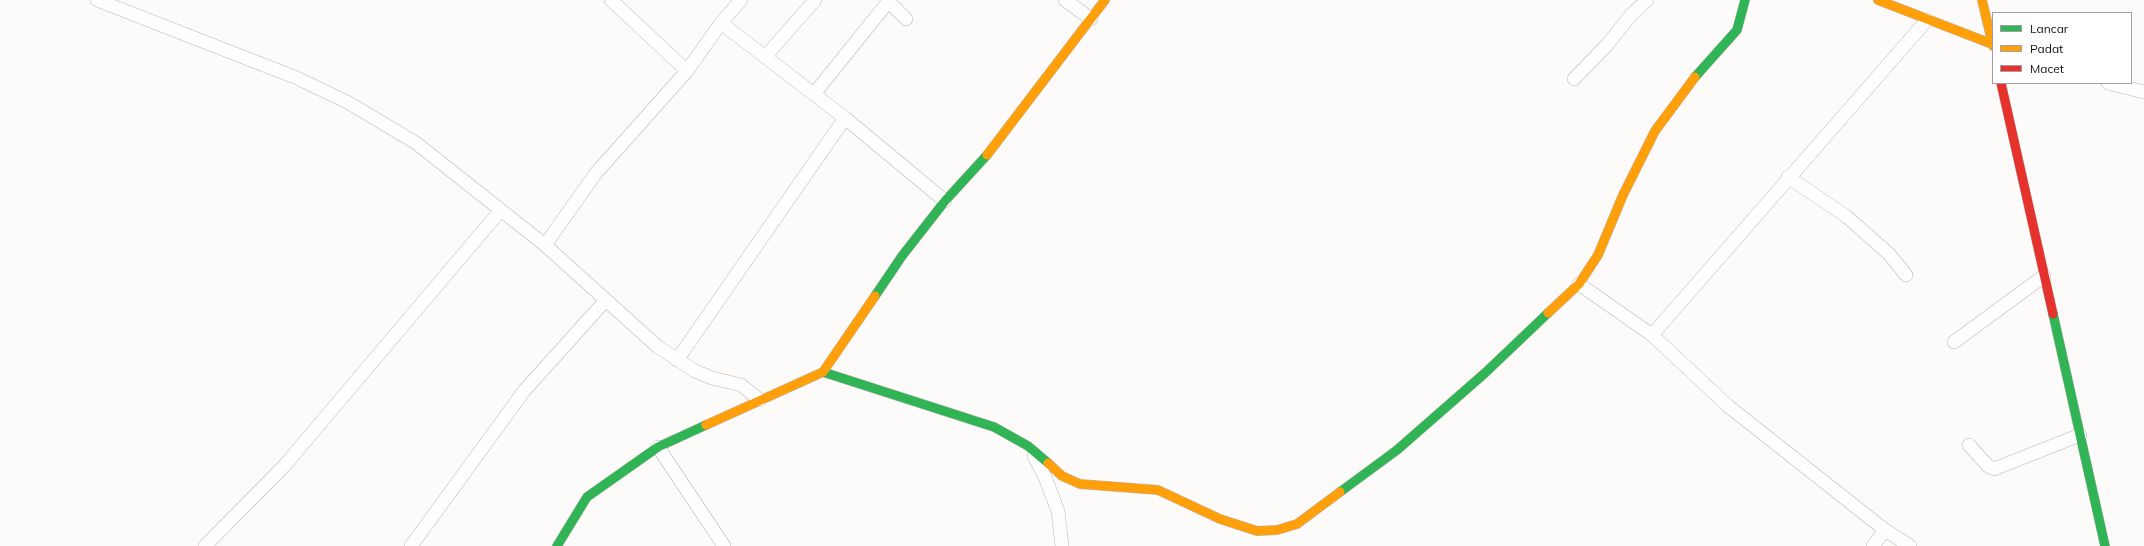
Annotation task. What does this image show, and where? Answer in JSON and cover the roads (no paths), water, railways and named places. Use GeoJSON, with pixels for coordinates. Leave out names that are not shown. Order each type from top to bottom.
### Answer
{"type":"FeatureCollection","features":[{"type":"Feature","properties":{"kind":"street"},"geometry":{"type":"LineString","coordinates":[[97,0],[297,78],[349,103],[416,143],[500,211],[545,245],[605,301],[658,347],[695,371],[712,378],[741,385],[760,400]]}},
{"type":"Feature","properties":{"kind":"street"},"geometry":{"type":"LineString","coordinates":[[611,0],[687,71]]}},
{"type":"Feature","properties":{"kind":"street"},"geometry":{"type":"LineString","coordinates":[[545,245],[596,174],[687,71],[721,23],[741,0]]}},
{"type":"Feature","properties":{"kind":"street"},"geometry":{"type":"LineString","coordinates":[[765,57],[815,0]]}},
{"type":"Feature","properties":{"kind":"street"},"geometry":{"type":"LineString","coordinates":[[1065,0],[1091,19]]}},
{"type":"Feature","properties":{"kind":"street"},"geometry":{"type":"LineString","coordinates":[[558,546],[587,497],[658,447],[823,372],[902,256],[945,201],[985,157],[1105,0]]}},
{"type":"Feature","properties":{"kind":"street"},"geometry":{"type":"LineString","coordinates":[[1574,79],[1607,45],[1631,15],[1647,0]]}},
{"type":"Feature","properties":{"kind":"street"},"geometry":{"type":"LineString","coordinates":[[823,372],[994,427],[1028,446],[1062,476],[1080,484],[1158,490],[1236,525],[1257,531],[1277,530],[1297,524],[1317,511],[1346,487],[1397,450],[1485,373],[1579,284],[1598,255],[1623,195],[1655,131],[1686,88],[1737,30],[1745,0]]}},
{"type":"Feature","properties":{"kind":"street"},"geometry":{"type":"LineString","coordinates":[[1878,0],[1992,45]]}},
{"type":"Feature","properties":{"kind":"street"},"geometry":{"type":"LineString","coordinates":[[1982,0],[1992,41]]}},
{"type":"Feature","properties":{"kind":"street"},"geometry":{"type":"LineString","coordinates":[[814,94],[888,1],[906,19]]}},
{"type":"Feature","properties":{"kind":"street"},"geometry":{"type":"LineString","coordinates":[[1652,335],[1926,20]]}},
{"type":"Feature","properties":{"kind":"street"},"geometry":{"type":"LineString","coordinates":[[721,23],[845,118],[945,201]]}},
{"type":"Feature","properties":{"kind":"street"},"geometry":{"type":"LineString","coordinates":[[2001,84],[2105,546]]}},
{"type":"Feature","properties":{"kind":"street"},"geometry":{"type":"LineString","coordinates":[[2112,84],[2144,92]]}},
{"type":"Feature","properties":{"kind":"street"},"geometry":{"type":"LineString","coordinates":[[677,360],[845,118]]}},
{"type":"Feature","properties":{"kind":"street"},"geometry":{"type":"LineString","coordinates":[[1788,177],[1846,216],[1889,254],[1906,275]]}},
{"type":"Feature","properties":{"kind":"street"},"geometry":{"type":"LineString","coordinates":[[205,546],[285,465],[500,211]]}},
{"type":"Feature","properties":{"kind":"street"},"geometry":{"type":"LineString","coordinates":[[1954,342],[2044,276]]}},
{"type":"Feature","properties":{"kind":"street"},"geometry":{"type":"LineString","coordinates":[[1579,284],[1652,335],[1728,406],[1886,530],[1910,546]]}},
{"type":"Feature","properties":{"kind":"street"},"geometry":{"type":"LineString","coordinates":[[411,546],[524,391],[605,301]]}},
{"type":"Feature","properties":{"kind":"street"},"geometry":{"type":"LineString","coordinates":[[1969,445],[1988,466],[1994,469],[2080,435]]}},
{"type":"Feature","properties":{"kind":"street"},"geometry":{"type":"LineString","coordinates":[[1028,446],[1045,477],[1058,511],[1062,546]]}},
{"type":"Feature","properties":{"kind":"street"},"geometry":{"type":"LineString","coordinates":[[658,447],[724,546]]}},
{"type":"Feature","properties":{"kind":"street"},"geometry":{"type":"LineString","coordinates":[[1873,546],[1886,530]]}}]}
